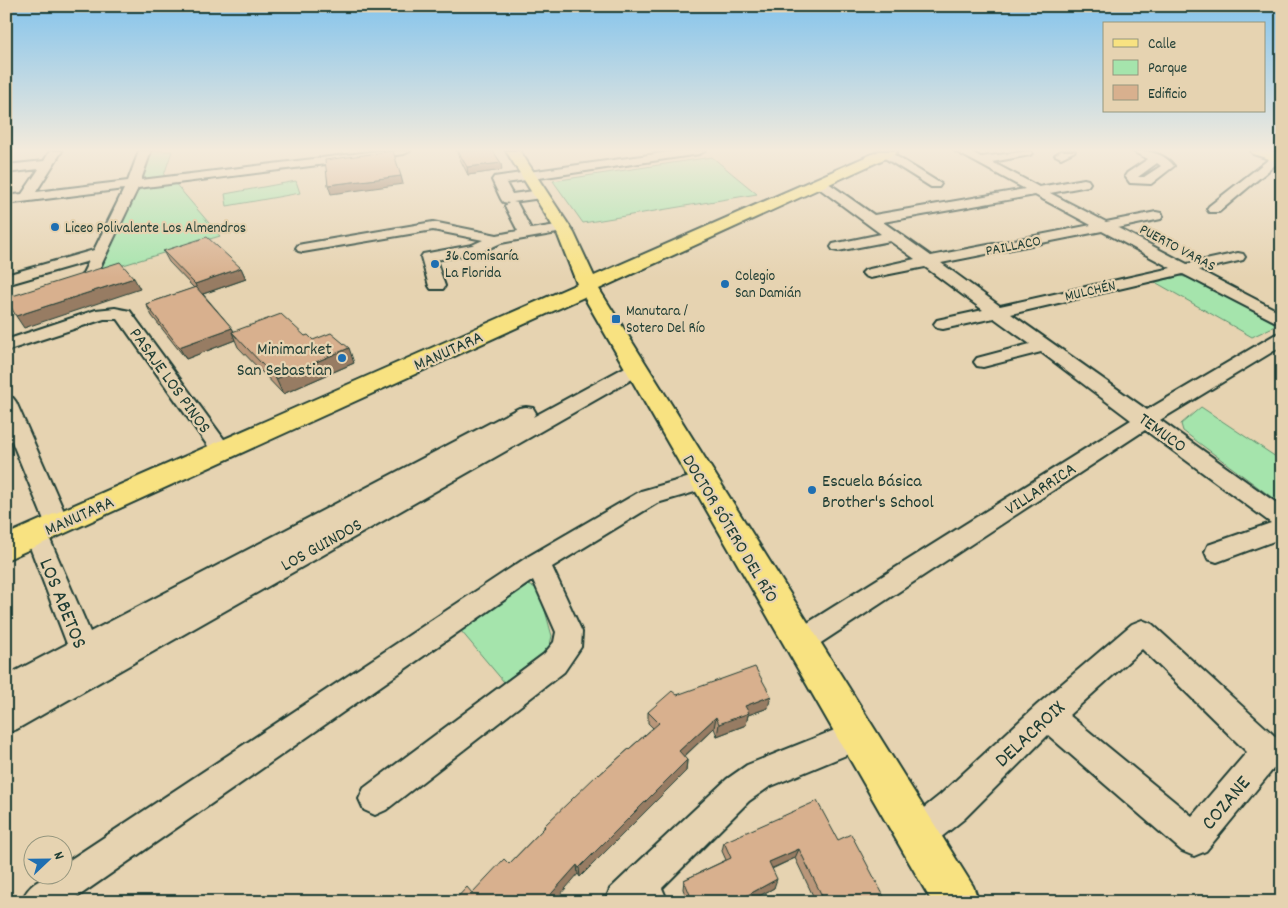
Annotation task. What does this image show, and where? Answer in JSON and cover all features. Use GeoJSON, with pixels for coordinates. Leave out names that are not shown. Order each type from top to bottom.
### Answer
{"type":"FeatureCollection","features":[{"type":"Feature","properties":{"kind":"main road","name":"MANUTARA"},"geometry":{"type":"LineString","coordinates":[[6,548],[797,193]]}},
{"type":"Feature","properties":{"kind":"main road","name":"DOCTOR SÓTERO DEL RÍO"},"geometry":{"type":"LineString","coordinates":[[541,194],[563,228],[578,256],[588,287],[633,364],[957,902]]}},
{"type":"Feature","properties":{"kind":"street"},"geometry":{"type":"LineString","coordinates":[[27,198],[30,193]]}},
{"type":"Feature","properties":{"kind":"street"},"geometry":{"type":"LineString","coordinates":[[6,200],[62,193]]}},
{"type":"Feature","properties":{"kind":"street"},"geometry":{"type":"LineString","coordinates":[[89,277],[129,193]]}},
{"type":"Feature","properties":{"kind":"street"},"geometry":{"type":"LineString","coordinates":[[505,193],[508,199],[541,194]]}},
{"type":"Feature","properties":{"kind":"street","name":"TEMUCO"},"geometry":{"type":"LineString","coordinates":[[834,193],[1282,519]]}},
{"type":"Feature","properties":{"kind":"street"},"geometry":{"type":"LineString","coordinates":[[871,220],[1023,193]]}},
{"type":"Feature","properties":{"kind":"street","name":"PUERTO VARAS"},"geometry":{"type":"LineString","coordinates":[[1041,193],[1282,320]]}},
{"type":"Feature","properties":{"kind":"street"},"geometry":{"type":"LineString","coordinates":[[1214,209],[1234,193]]}},
{"type":"Feature","properties":{"kind":"street"},"geometry":{"type":"LineString","coordinates":[[512,206],[527,234]]}},
{"type":"Feature","properties":{"kind":"street","name":"PAILLACO"},"geometry":{"type":"LineString","coordinates":[[870,273],[1156,216]]}},
{"type":"Feature","properties":{"kind":"street"},"geometry":{"type":"LineString","coordinates":[[303,248],[433,226],[497,239]]}},
{"type":"Feature","properties":{"kind":"street"},"geometry":{"type":"LineString","coordinates":[[437,286],[428,257],[476,249],[497,239],[563,228]]}},
{"type":"Feature","properties":{"kind":"street"},"geometry":{"type":"LineString","coordinates":[[838,247],[894,236]]}},
{"type":"Feature","properties":{"kind":"street"},"geometry":{"type":"LineString","coordinates":[[6,280],[100,253]]}},
{"type":"Feature","properties":{"kind":"street","name":"MULCHÉN"},"geometry":{"type":"LineString","coordinates":[[943,324],[1238,257]]}},
{"type":"Feature","properties":{"kind":"street","name":"PASAJE LOS PINOS"},"geometry":{"type":"LineString","coordinates":[[6,346],[102,314],[115,313],[124,315],[222,451]]}},
{"type":"Feature","properties":{"kind":"street","name":"VILLARRICA"},"geometry":{"type":"LineString","coordinates":[[800,642],[1145,420],[1282,338]]}},
{"type":"Feature","properties":{"kind":"street"},"geometry":{"type":"LineString","coordinates":[[983,362],[1044,346]]}},
{"type":"Feature","properties":{"kind":"street","name":"LOS GUINDOS"},"geometry":{"type":"LineString","coordinates":[[6,720],[88,661],[633,364]]}},
{"type":"Feature","properties":{"kind":"street","name":"LOS ABETOS"},"geometry":{"type":"LineString","coordinates":[[6,402],[88,661]]}},
{"type":"Feature","properties":{"kind":"street"},"geometry":{"type":"LineString","coordinates":[[39,902],[538,563],[649,497],[704,481]]}},
{"type":"Feature","properties":{"kind":"street"},"geometry":{"type":"LineString","coordinates":[[1217,552],[1282,528]]}},
{"type":"Feature","properties":{"kind":"street"},"geometry":{"type":"LineString","coordinates":[[375,799],[554,663],[567,647],[569,632],[538,563]]}},
{"type":"Feature","properties":{"kind":"street","name":"COZANE"},"geometry":{"type":"LineString","coordinates":[[1047,715],[1194,839],[1268,751],[1142,632]]}},
{"type":"Feature","properties":{"kind":"street","name":"DELACROIX"},"geometry":{"type":"LineString","coordinates":[[917,835],[952,807],[1047,715],[1142,632]]}},
{"type":"Feature","properties":{"kind":"street","name":"LOS GUINDOS"},"geometry":{"type":"LineString","coordinates":[[6,691],[88,661]]}},
{"type":"Feature","properties":{"kind":"street"},"geometry":{"type":"LineString","coordinates":[[638,895],[738,790],[758,776],[857,736]]}},
{"type":"Feature","properties":{"kind":"green space"},"geometry":{"type":"Polygon","coordinates":[[[131,193],[184,193],[220,236],[100,272],[131,193]]]}},
{"type":"Feature","properties":{"kind":"green space"},"geometry":{"type":"Polygon","coordinates":[[[228,193],[298,193],[227,206],[225,194],[228,193]]]}},
{"type":"Feature","properties":{"kind":"green space"},"geometry":{"type":"Polygon","coordinates":[[[562,193],[757,194],[583,223],[562,193]]]}},
{"type":"Feature","properties":{"kind":"green space"},"geometry":{"type":"Polygon","coordinates":[[[1181,276],[1192,279],[1273,322],[1275,326],[1252,337],[1155,282],[1181,276]]]}},
{"type":"Feature","properties":{"kind":"green space"},"geometry":{"type":"Polygon","coordinates":[[[1201,407],[1282,461],[1282,505],[1183,431],[1181,424],[1201,407]]]}},
{"type":"Feature","properties":{"kind":"green space"},"geometry":{"type":"Polygon","coordinates":[[[528,585],[539,589],[552,636],[549,648],[504,682],[461,631],[528,585]]]}},
{"type":"Feature","properties":{"kind":"building"},"geometry":{"type":"Polygon","coordinates":[[[207,237],[241,268],[195,284],[163,251],[207,237]]]}},
{"type":"Feature","properties":{"kind":"building"},"geometry":{"type":"Polygon","coordinates":[[[120,262],[134,278],[16,316],[6,298],[120,262]]]}},
{"type":"Feature","properties":{"kind":"building"},"geometry":{"type":"Polygon","coordinates":[[[196,287],[232,328],[179,347],[146,304],[196,287]]]}},
{"type":"Feature","properties":{"kind":"building"},"geometry":{"type":"Polygon","coordinates":[[[281,314],[305,336],[308,335],[313,340],[331,333],[349,348],[276,379],[232,332],[281,314]]]}},
{"type":"Feature","properties":{"kind":"building"},"geometry":{"type":"Polygon","coordinates":[[[755,667],[771,696],[745,706],[749,713],[719,724],[716,717],[679,751],[687,760],[579,868],[577,865],[544,902],[453,902],[467,887],[472,893],[504,859],[509,864],[544,826],[598,774],[659,723],[648,712],[672,691],[677,695],[755,667]]]}},
{"type":"Feature","properties":{"kind":"building"},"geometry":{"type":"Polygon","coordinates":[[[817,801],[838,840],[851,834],[887,902],[825,902],[799,849],[769,862],[777,879],[735,902],[693,902],[684,880],[731,858],[724,842],[817,801]]]}},
{"type":"Feature","properties":{"kind":"place","name":"Liceo Polivalente Los Almendros"},"geometry":{"type":"Point","coordinates":[55,227]}},
{"type":"Feature","properties":{"kind":"place","name":"36 Comisaría La Florida"},"geometry":{"type":"Point","coordinates":[435,264]}},
{"type":"Feature","properties":{"kind":"place","name":"Colegio San Damián"},"geometry":{"type":"Point","coordinates":[725,284]}},
{"type":"Feature","properties":{"kind":"place","name":"Manutara / Sotero Del Río"},"geometry":{"type":"Point","coordinates":[616,319]}},
{"type":"Feature","properties":{"kind":"place","name":"Minimarket San Sebastian"},"geometry":{"type":"Point","coordinates":[342,358]}},
{"type":"Feature","properties":{"kind":"place","name":"Escuela Básica Brother's School"},"geometry":{"type":"Point","coordinates":[812,490]}}]}
